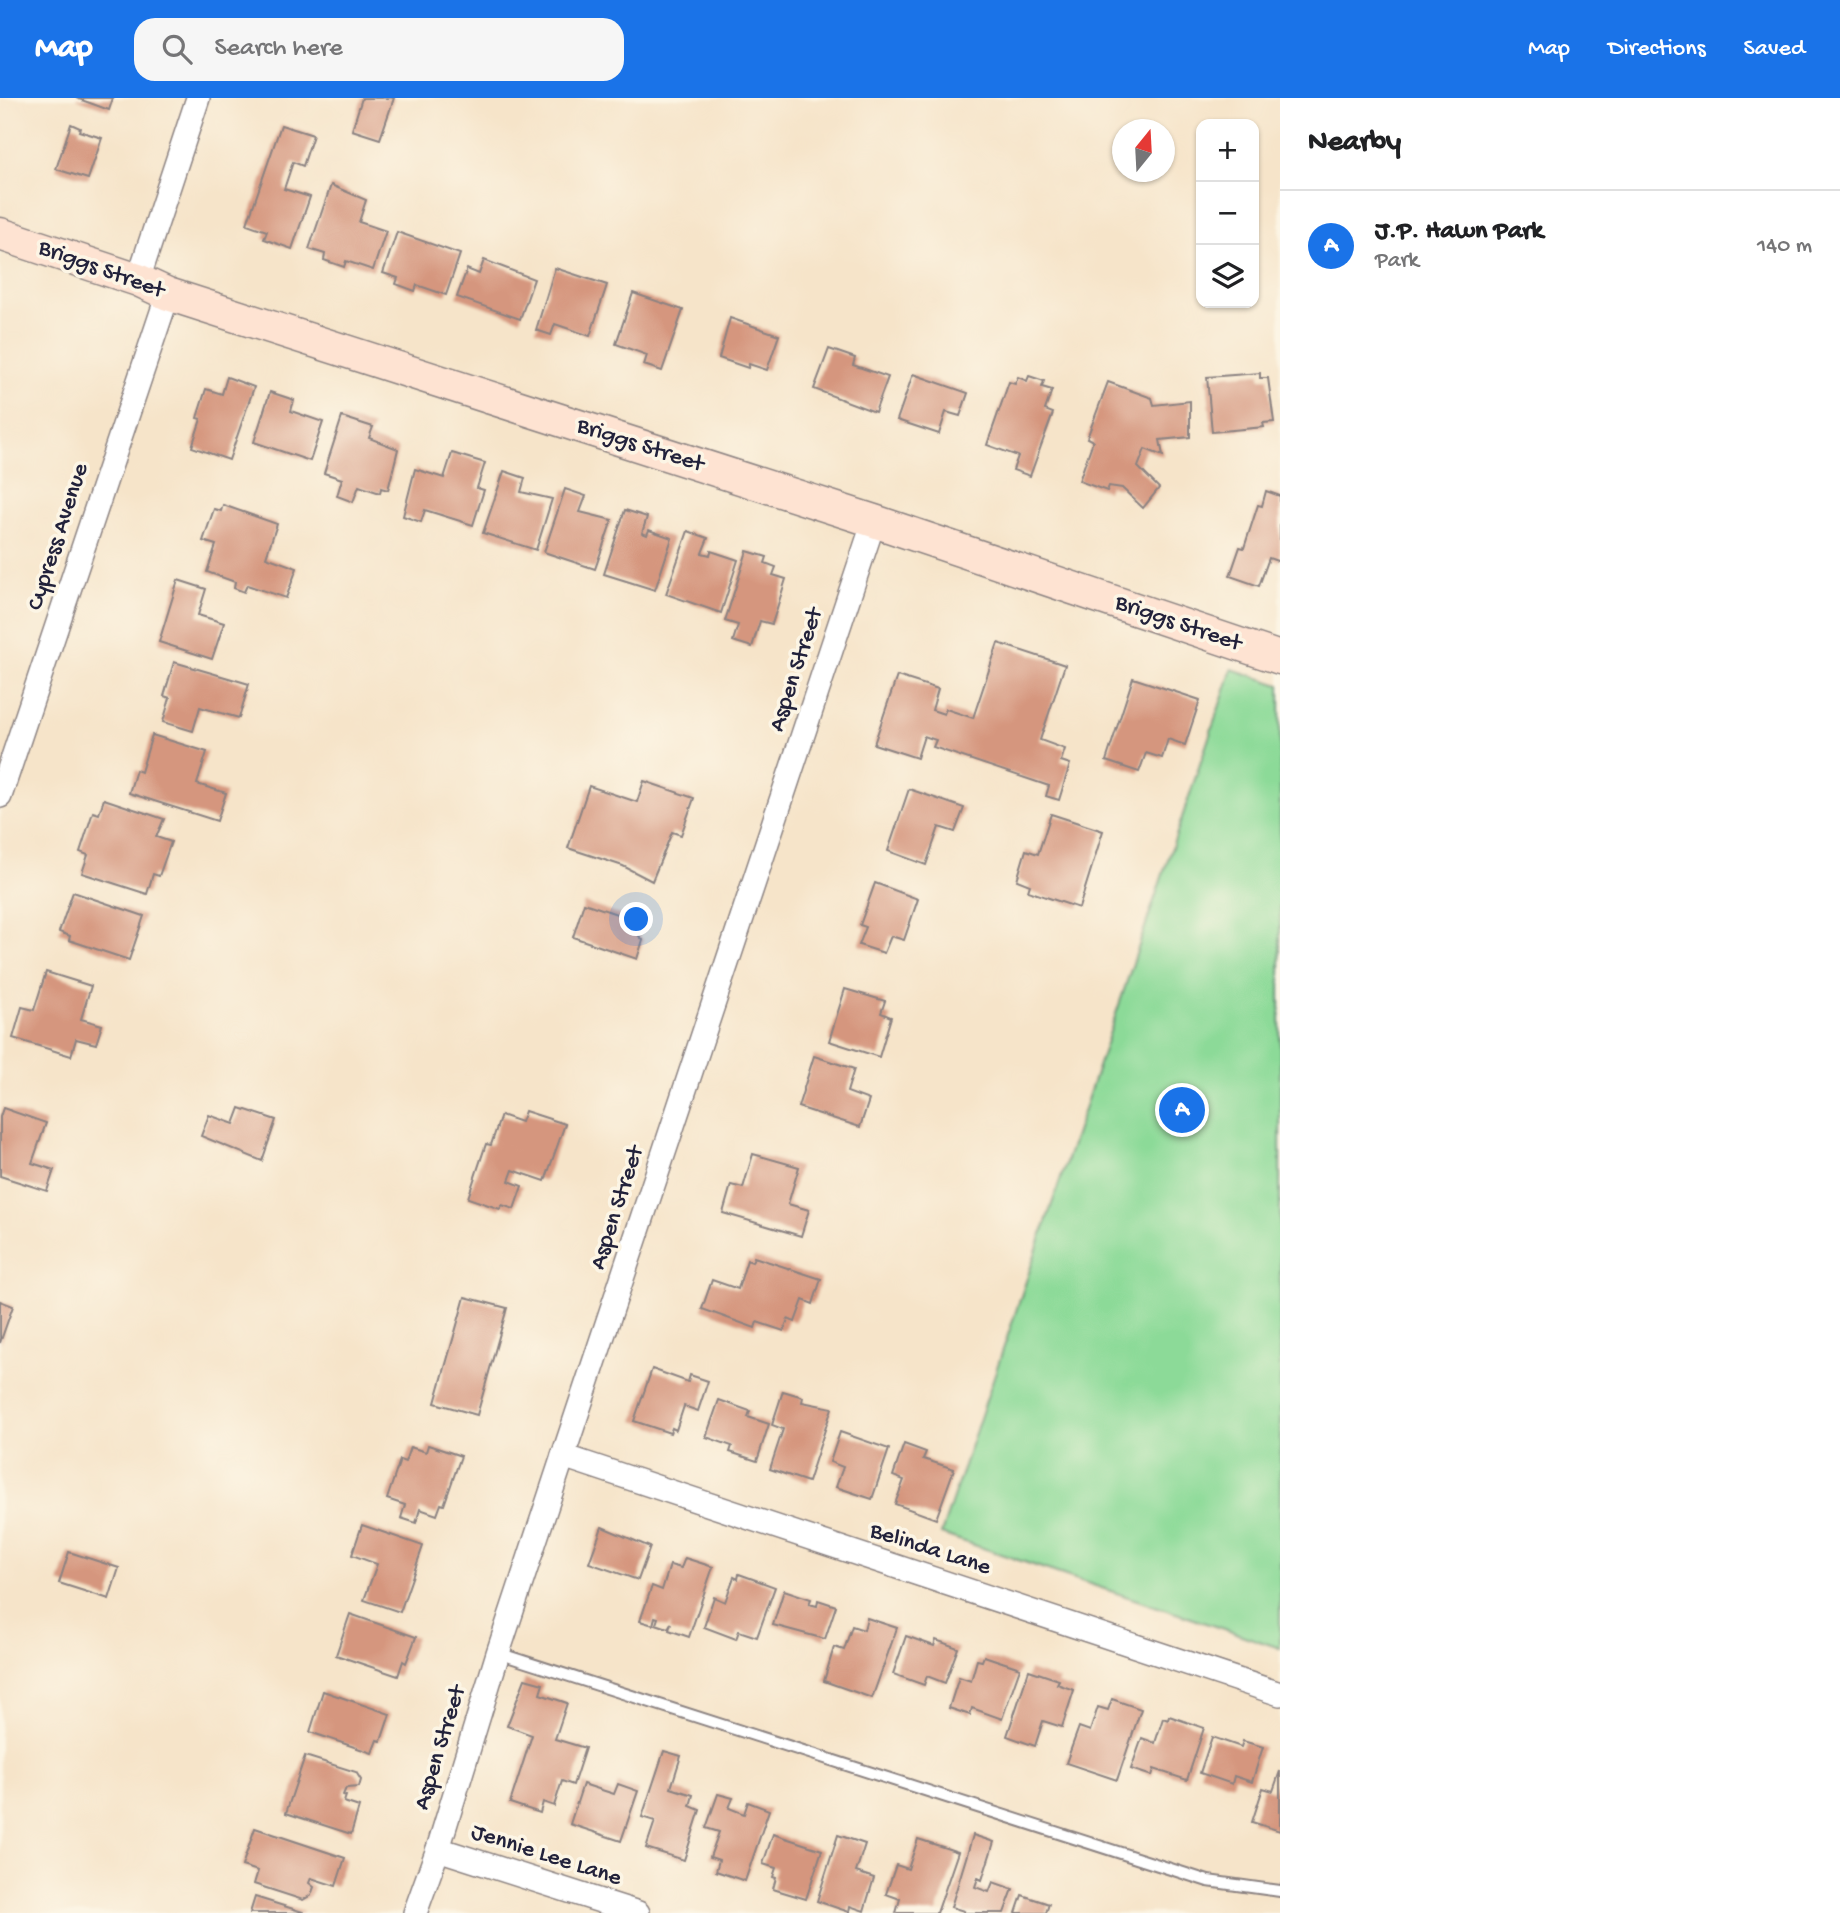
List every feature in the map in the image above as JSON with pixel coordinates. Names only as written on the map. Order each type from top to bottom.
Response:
[{"type":"street","points":[[138,280],[198,98]]},
{"type":"street","name":"Briggs Street","points":[[0,234],[138,280],[168,294],[874,521],[1280,658]]},
{"type":"street","name":"Cypress Avenue","points":[[0,796],[4,775],[168,294]]},
{"type":"street","name":"Aspen Street","points":[[415,1913],[438,1849],[498,1653],[874,521]]},
{"type":"street","name":"Belinda Lane","points":[[563,1456],[1280,1694]]},
{"type":"street","name":"Jennie Lee Lane","points":[[438,1849],[638,1913]]},
{"type":"lane","points":[[498,1653],[1208,1881],[1280,1891]]},
{"type":"green space","points":[[1232,669],[1280,685],[1280,1648],[941,1534]]},
{"type":"building","points":[[76,98],[113,98],[109,110]]},
{"type":"building","points":[[362,98],[394,98],[380,139],[352,130]]},
{"type":"building","points":[[71,124],[80,128],[79,131],[102,138],[88,179],[56,169]]},
{"type":"building","points":[[281,125],[313,135],[303,166],[293,162],[284,189],[310,197],[292,249],[264,239],[267,231],[247,224]]},
{"type":"building","points":[[331,185],[366,200],[359,222],[386,231],[373,270],[346,261],[344,267],[324,260],[325,254],[309,249]]},
{"type":"building","points":[[397,232],[460,254],[446,295],[417,285],[415,291],[396,284],[398,278],[383,273]]},
{"type":"building","points":[[484,260],[534,279],[520,319],[457,297],[467,269],[479,274]]},
{"type":"building","points":[[555,268],[607,285],[590,336],[555,324],[551,335],[536,330]]},
{"type":"building","points":[[633,293],[683,310],[662,371],[644,365],[647,355],[616,344]]},
{"type":"building","points":[[730,318],[779,335],[767,370],[749,364],[748,368],[719,358]]},
{"type":"building","points":[[829,349],[855,358],[853,365],[888,377],[875,412],[814,389]]},
{"type":"building","points":[[1260,373],[1260,378],[1268,378],[1274,422],[1263,423],[1264,427],[1212,432],[1207,377]]},
{"type":"building","points":[[913,374],[968,393],[960,416],[946,412],[939,434],[897,420]]},
{"type":"building","points":[[1029,376],[1044,381],[1042,387],[1052,390],[1045,410],[1053,413],[1030,476],[1013,470],[1018,456],[987,445],[1009,382],[1015,384],[1018,377],[1027,381]]},
{"type":"building","points":[[227,377],[254,387],[229,460],[192,447],[201,419],[197,418],[206,389],[222,394]]},
{"type":"building","points":[[1108,382],[1152,398],[1154,405],[1190,401],[1190,437],[1160,440],[1163,456],[1145,449],[1138,467],[1159,488],[1143,508],[1122,488],[1109,486],[1107,491],[1079,481],[1093,441],[1087,438]]},
{"type":"building","points":[[270,392],[294,400],[291,411],[323,422],[310,461],[254,442]]},
{"type":"building","points":[[342,417],[373,427],[369,438],[398,449],[388,490],[381,488],[380,493],[359,486],[353,502],[337,496],[342,479],[324,473]]},
{"type":"building","points":[[452,453],[485,463],[477,488],[484,490],[473,525],[425,510],[421,522],[403,516],[415,469],[444,478]]},
{"type":"building","points":[[504,471],[525,478],[521,492],[552,499],[536,550],[483,533]]},
{"type":"building","points":[[565,489],[586,496],[580,512],[612,520],[595,569],[544,552]]},
{"type":"building","points":[[1266,491],[1280,496],[1280,562],[1269,558],[1259,586],[1230,576],[1240,547],[1244,548],[1258,505],[1262,506]]},
{"type":"building","points":[[223,505],[277,524],[266,557],[297,568],[286,598],[247,585],[244,592],[234,588],[235,582],[207,572],[216,545],[203,541],[214,509],[221,511]]},
{"type":"building","points":[[625,510],[647,517],[642,533],[647,535],[649,530],[672,538],[655,590],[604,574]]},
{"type":"building","points":[[688,531],[708,538],[702,553],[710,555],[711,551],[738,560],[721,613],[666,594]]},
{"type":"building","points":[[747,551],[767,557],[765,563],[776,567],[773,575],[786,579],[772,624],[760,621],[752,647],[733,641],[738,625],[725,621]]},
{"type":"building","points":[[178,580],[206,589],[198,615],[224,623],[212,659],[159,642]]},
{"type":"building","points":[[998,643],[1065,665],[1040,740],[1065,749],[1061,761],[1070,764],[1059,800],[1046,796],[1049,786],[933,747],[936,740],[924,736],[917,758],[874,744],[897,676],[938,689],[932,710],[944,714],[946,709],[973,718]]},
{"type":"building","points":[[174,662],[249,684],[239,718],[200,707],[193,731],[163,722],[170,698],[164,696]]},
{"type":"building","points":[[1133,678],[1200,700],[1185,745],[1168,739],[1162,758],[1146,753],[1139,772],[1106,761]]},
{"type":"building","points":[[152,735],[207,752],[197,784],[226,793],[217,821],[129,793],[136,770],[141,772]]},
{"type":"building","points":[[644,781],[694,798],[681,835],[672,832],[652,881],[623,866],[568,848],[589,786],[637,802]]},
{"type":"building","points":[[909,789],[964,808],[955,832],[939,827],[926,865],[888,851]]},
{"type":"building","points":[[104,799],[164,819],[156,837],[171,842],[159,876],[153,874],[147,894],[82,873],[88,855],[80,852],[93,812],[99,814]]},
{"type":"building","points":[[1051,814],[1103,831],[1079,908],[1028,891],[1030,885],[1017,880],[1026,850],[1038,854]]},
{"type":"building","points":[[875,883],[918,899],[904,940],[891,936],[884,953],[859,945],[866,927],[860,925]]},
{"type":"building","points":[[73,892],[144,916],[129,960],[69,940],[70,936],[59,932]]},
{"type":"building","points":[[584,903],[644,923],[639,936],[643,940],[637,959],[573,937]]},
{"type":"building","points":[[46,972],[91,986],[81,1019],[102,1025],[96,1044],[76,1039],[71,1056],[13,1038],[22,1007],[34,1010]]},
{"type":"building","points":[[845,989],[885,1001],[881,1013],[891,1017],[879,1057],[829,1041]]},
{"type":"building","points":[[814,1056],[854,1069],[847,1092],[869,1100],[860,1127],[798,1107]]},
{"type":"building","points":[[3,1108],[46,1123],[32,1163],[54,1170],[47,1191],[0,1176],[0,1117]]},
{"type":"building","points":[[240,1108],[276,1120],[262,1161],[201,1136],[209,1115],[234,1124]]},
{"type":"building","points":[[525,1111],[565,1124],[545,1181],[513,1170],[509,1181],[522,1186],[514,1209],[502,1205],[500,1209],[468,1198],[486,1144],[491,1145],[501,1115],[521,1122]]},
{"type":"building","points":[[753,1154],[799,1167],[788,1204],[809,1210],[801,1236],[723,1213],[731,1185],[743,1188]]},
{"type":"building","points":[[754,1257],[821,1279],[813,1304],[803,1300],[795,1322],[788,1319],[784,1331],[757,1322],[755,1328],[702,1309],[712,1280],[738,1289],[747,1260],[752,1262]]},
{"type":"building","points":[[465,1297],[507,1308],[477,1415],[435,1403]]},
{"type":"building","points":[[0,1301],[13,1306],[0,1343]]},
{"type":"building","points":[[652,1369],[688,1382],[690,1375],[708,1381],[698,1411],[684,1406],[676,1430],[672,1428],[670,1433],[634,1421]]},
{"type":"building","points":[[783,1391],[803,1397],[802,1402],[832,1408],[808,1482],[770,1469],[783,1429],[772,1425]]},
{"type":"building","points":[[719,1400],[750,1411],[748,1417],[769,1424],[757,1461],[730,1452],[732,1446],[706,1437]]},
{"type":"building","points":[[840,1432],[889,1449],[872,1499],[836,1487],[843,1467],[830,1462]]},
{"type":"building","points":[[904,1444],[926,1452],[923,1459],[954,1469],[936,1519],[895,1504],[904,1480],[893,1476]]},
{"type":"building","points":[[428,1445],[461,1456],[444,1505],[441,1504],[437,1515],[420,1509],[416,1523],[401,1518],[405,1505],[387,1499],[400,1460],[405,1462],[410,1447],[426,1452]]},
{"type":"building","points":[[362,1525],[423,1546],[400,1612],[364,1600],[377,1564],[352,1555]]},
{"type":"building","points":[[602,1527],[650,1547],[638,1580],[589,1563]]},
{"type":"building","points":[[69,1552],[119,1568],[109,1599],[59,1583]]},
{"type":"building","points":[[685,1558],[713,1567],[689,1637],[669,1630],[671,1623],[668,1628],[656,1624],[658,1618],[655,1617],[653,1625],[640,1621],[652,1586],[662,1590],[670,1565],[681,1568]]},
{"type":"building","points":[[739,1574],[775,1587],[757,1637],[739,1631],[736,1639],[704,1627],[714,1597],[725,1602],[734,1577],[738,1579]]},
{"type":"building","points":[[784,1590],[811,1599],[809,1604],[817,1606],[818,1600],[836,1606],[825,1639],[773,1625]]},
{"type":"building","points":[[350,1614],[416,1637],[398,1676],[336,1655]]},
{"type":"building","points":[[867,1618],[897,1628],[872,1698],[824,1681],[834,1647],[844,1650],[852,1626],[864,1630]]},
{"type":"building","points":[[906,1636],[934,1646],[936,1640],[958,1648],[945,1683],[927,1676],[924,1685],[893,1674]]},
{"type":"building","points":[[984,1656],[1020,1668],[1002,1719],[972,1708],[970,1715],[949,1708],[959,1677],[971,1681],[977,1660],[982,1661]]},
{"type":"building","points":[[1029,1670],[1059,1680],[1057,1684],[1074,1690],[1062,1727],[1043,1721],[1035,1746],[1007,1736]]},
{"type":"building","points":[[525,1679],[543,1684],[540,1694],[567,1703],[555,1739],[585,1748],[573,1785],[562,1781],[554,1806],[543,1802],[540,1813],[510,1803],[532,1735],[507,1726]]},
{"type":"building","points":[[323,1691],[390,1714],[381,1741],[377,1740],[372,1753],[310,1732]]},
{"type":"building","points":[[1112,1699],[1141,1709],[1117,1780],[1066,1763],[1079,1727],[1090,1731],[1098,1707],[1108,1710]]},
{"type":"building","points":[[1169,1716],[1204,1728],[1187,1780],[1154,1769],[1152,1776],[1131,1769],[1142,1738],[1155,1743],[1163,1718],[1168,1720]]},
{"type":"building","points":[[1212,1737],[1241,1747],[1243,1741],[1263,1747],[1252,1782],[1234,1776],[1232,1784],[1200,1773]]},
{"type":"building","points":[[664,1751],[681,1756],[671,1788],[693,1795],[690,1806],[700,1810],[684,1860],[646,1848],[655,1821],[642,1817]]},
{"type":"building","points":[[305,1756],[356,1772],[361,1780],[359,1787],[346,1788],[343,1795],[346,1796],[344,1802],[359,1807],[351,1834],[286,1813]]},
{"type":"building","points":[[1280,1771],[1280,1831],[1252,1822],[1263,1788],[1273,1791]]},
{"type":"building","points":[[583,1784],[614,1794],[618,1784],[638,1791],[621,1841],[570,1824]]},
{"type":"building","points":[[718,1794],[733,1798],[729,1808],[744,1814],[748,1802],[769,1810],[745,1881],[716,1871],[719,1860],[710,1857],[719,1832],[706,1828]]},
{"type":"building","points":[[255,1828],[345,1858],[336,1886],[311,1878],[309,1883],[314,1887],[311,1895],[303,1900],[254,1884],[258,1871],[242,1866]]},
{"type":"building","points":[[773,1834],[822,1850],[806,1899],[773,1889],[776,1868],[763,1864]]},
{"type":"building","points":[[838,1835],[865,1844],[856,1872],[874,1878],[864,1911],[850,1906],[849,1912],[817,1901]]},
{"type":"building","points":[[973,1835],[994,1842],[982,1880],[978,1878],[975,1887],[989,1892],[993,1882],[1013,1889],[1004,1913],[963,1913],[964,1911],[951,1907]]},
{"type":"building","points":[[918,1839],[958,1852],[937,1913],[896,1913],[900,1899],[886,1894],[896,1865],[908,1869]]},
{"type":"building","points":[[1022,1895],[1049,1904],[1046,1913],[1016,1913]]},
{"type":"building","points":[[255,1897],[303,1912],[303,1913],[250,1913]]},
{"type":"place","name":"J.P. Hawn Park","points":[[1182,1110]]}]
